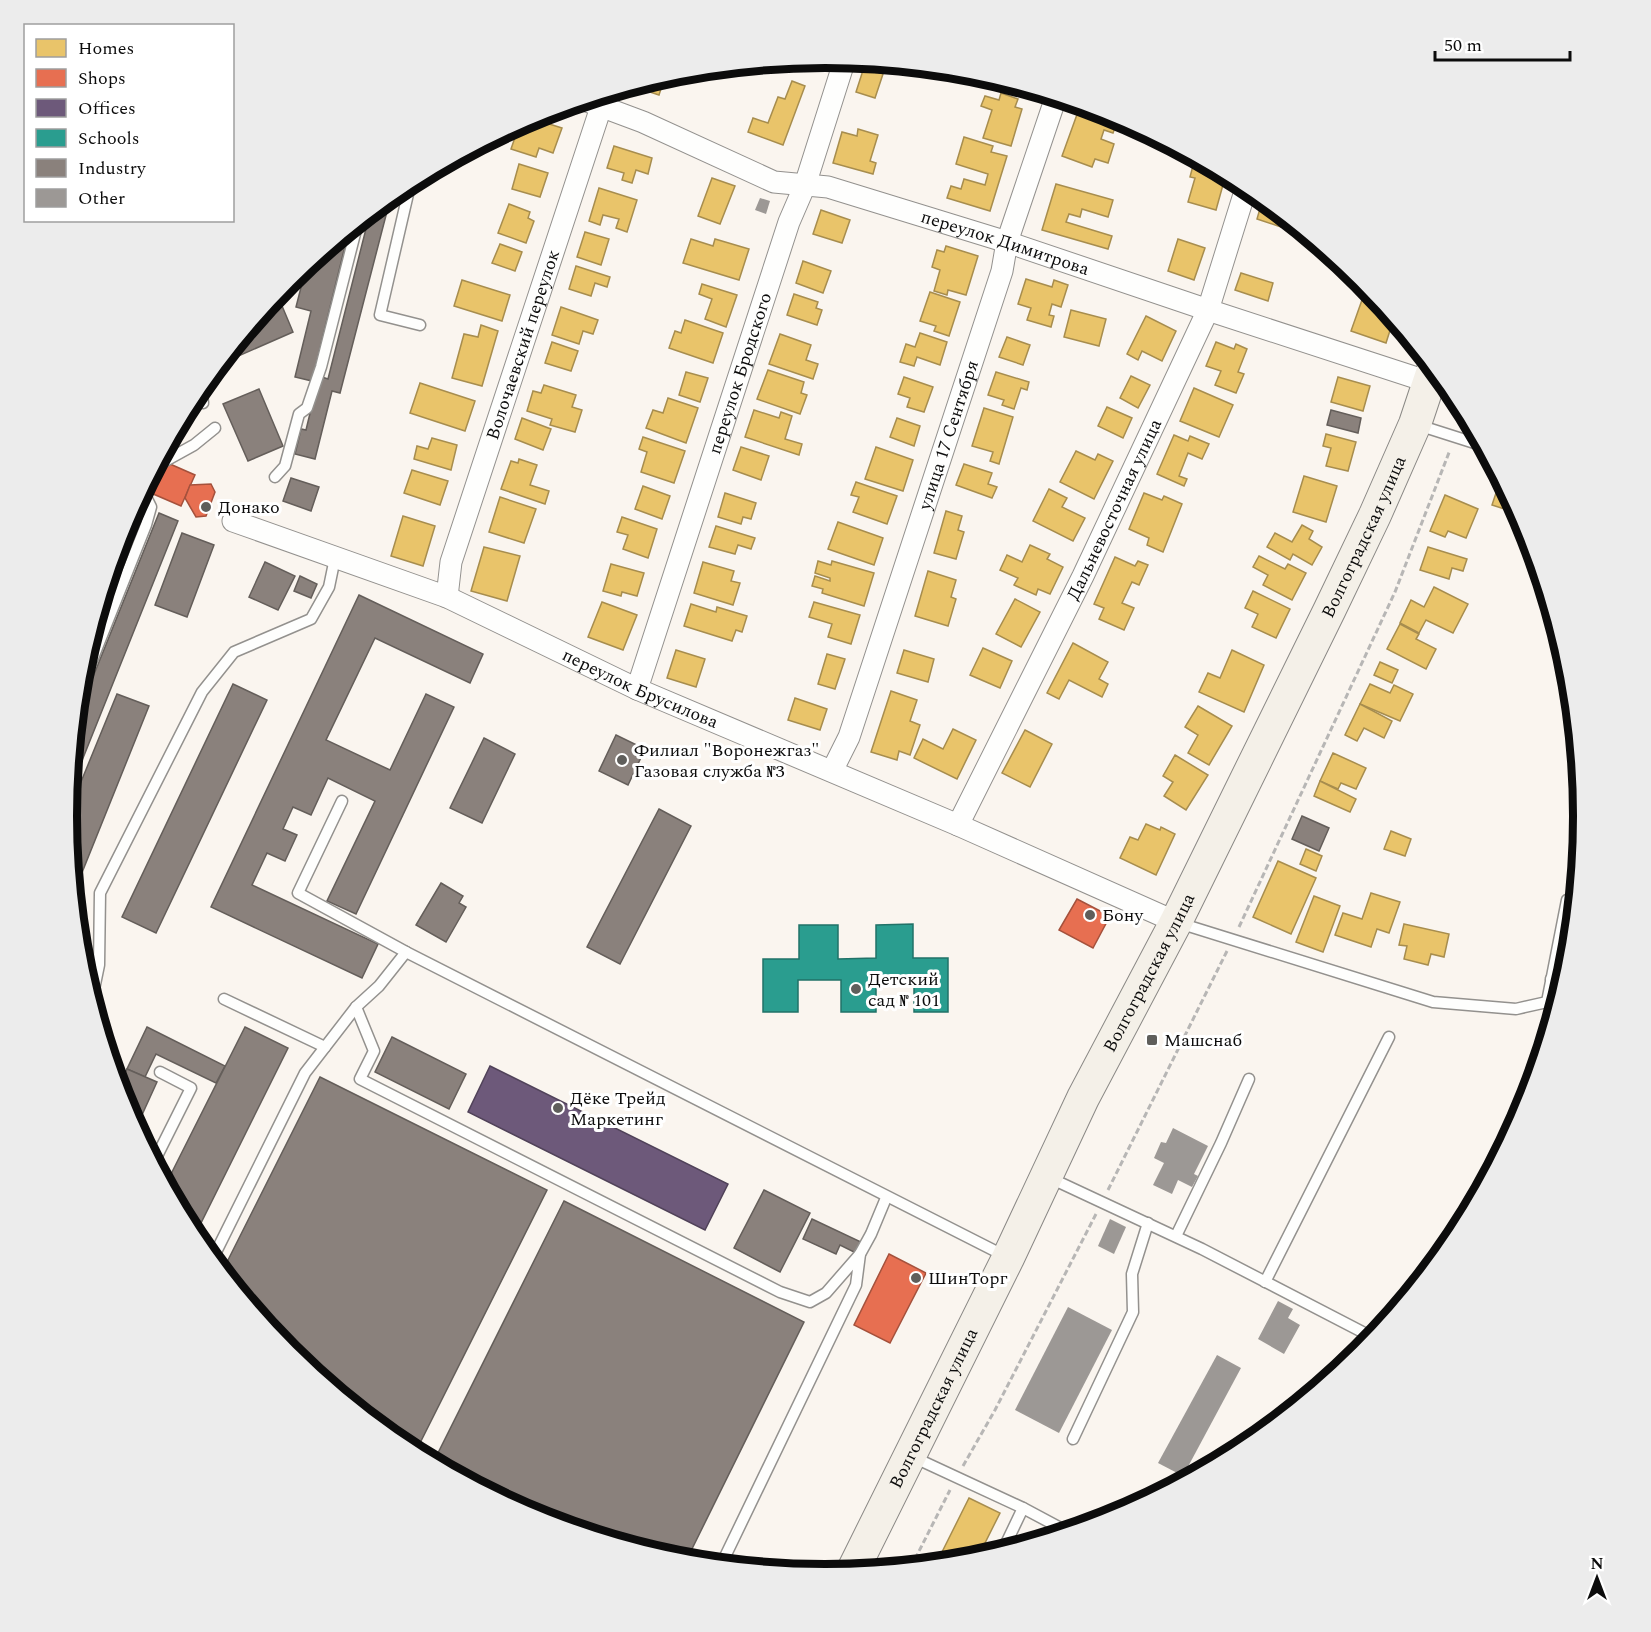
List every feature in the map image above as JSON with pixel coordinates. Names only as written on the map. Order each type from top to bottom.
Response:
[{"type":"main road","name":"Волгоградская улица","points":[[856,1563],[1008,1258],[1083,1098],[1176,922],[1330,609],[1415,424],[1431,377]]},
{"type":"street","name":"переулок Бродского","points":[[637,688],[789,222],[805,185],[842,68]]},
{"type":"street","name":"переулок Димитрова","points":[[601,102],[774,182],[828,187],[1006,242],[1208,310],[1428,373]]},
{"type":"street","name":"улица 17 Сентября","points":[[832,771],[849,737],[1002,271],[1006,242],[1054,103]]},
{"type":"street","name":"Волочаевский переулок","points":[[447,597],[452,562],[596,104]]},
{"type":"street","name":"Дальневосточная улица","points":[[958,825],[1083,576],[1208,310],[1244,196]]},
{"type":"street","name":"переулок Брусилова","points":[[233,521],[447,597],[637,688],[958,825],[1176,922]]},
{"type":"lane","points":[[408,196],[380,315],[420,325]]},
{"type":"lane","points":[[275,477],[285,466],[298,414],[308,408],[355,234]]},
{"type":"lane","points":[[1415,424],[1474,443]]},
{"type":"lane","points":[[168,460],[194,445],[215,428]]},
{"type":"lane","points":[[96,651],[146,525],[151,507],[147,500]]},
{"type":"lane","points":[[96,981],[99,965],[100,893],[202,692],[234,652],[311,619],[329,587],[335,558]]},
{"type":"lane","points":[[342,801],[298,893],[406,952],[1008,1258]]},
{"type":"lane","points":[[1176,922],[1433,1002],[1516,1009],[1547,1002],[1567,900]]},
{"type":"lane","points":[[217,1251],[305,1073],[356,1007],[379,986],[406,952]]},
{"type":"lane","points":[[1551,979],[1555,980]]},
{"type":"lane","points":[[224,999],[325,1047]]},
{"type":"lane","points":[[356,1007],[374,1051],[360,1079],[780,1292],[810,1302],[826,1293],[839,1275],[860,1254],[886,1197]]},
{"type":"lane","points":[[1265,1282],[1389,1037]]},
{"type":"lane","points":[[158,1154],[191,1088],[160,1072]]},
{"type":"lane","points":[[1176,1236],[1249,1079]]},
{"type":"lane","points":[[1047,1177],[1176,1236],[1366,1334]]},
{"type":"lane","points":[[1073,1439],[1133,1312],[1132,1274],[1148,1223]]},
{"type":"lane","points":[[726,1558],[856,1285],[860,1254]]},
{"type":"lane","points":[[910,1456],[1059,1527]]},
{"type":"lane","points":[[1007,1542],[1023,1508]]},
{"type":"path","points":[[914,1559],[956,1477],[995,1410],[1233,940],[1395,592],[1460,420]]},
{"type":"building: Homes","points":[[863,69],[884,70],[875,98],[856,92]]},
{"type":"building: Homes","points":[[792,81],[805,86],[783,145],[748,132],[753,118],[768,123],[778,97],[785,99]]},
{"type":"building: Homes","points":[[662,86],[659,95],[644,90]]},
{"type":"building: Homes","points":[[1001,93],[1018,99],[1015,107],[1022,109],[1011,146],[983,138],[992,110],[981,106],[985,96],[999,100]]},
{"type":"building: Homes","points":[[1078,111],[1116,126],[1113,133],[1104,130],[1101,139],[1114,144],[1108,163],[1095,159],[1092,167],[1062,156]]},
{"type":"building: Homes","points":[[544,122],[562,128],[553,153],[539,148],[536,157],[511,149],[516,135],[539,124]]},
{"type":"building: Homes","points":[[858,129],[878,135],[870,161],[876,163],[873,174],[833,163],[842,132],[857,136]]},
{"type":"building: Homes","points":[[964,137],[993,146],[991,152],[1007,156],[990,211],[947,198],[951,186],[961,189],[964,179],[985,185],[988,174],[956,164]]},
{"type":"building: Homes","points":[[614,146],[652,158],[648,174],[636,170],[632,183],[622,180],[624,173],[607,168]]},
{"type":"building: Homes","points":[[519,164],[548,173],[540,197],[512,189]]},
{"type":"building: Homes","points":[[1193,164],[1224,183],[1216,210],[1188,202],[1195,178],[1190,177]]},
{"type":"building: Homes","points":[[712,178],[735,186],[720,224],[698,216]]},
{"type":"building: Homes","points":[[1056,184],[1113,200],[1108,217],[1082,209],[1080,217],[1069,214],[1066,222],[1112,236],[1108,249],[1042,230]]},
{"type":"building: Homes","points":[[599,188],[637,200],[627,232],[616,228],[619,219],[603,215],[600,225],[589,221]]},
{"type":"building: Homes","points":[[509,204],[530,212],[528,218],[534,221],[526,243],[498,233]]},
{"type":"building: Homes","points":[[1260,208],[1282,223],[1281,227],[1257,219]]},
{"type":"building: Homes","points":[[821,210],[850,220],[842,243],[813,234]]},
{"type":"building: Homes","points":[[585,232],[609,239],[601,265],[577,257]]},
{"type":"building: Homes","points":[[691,239],[713,246],[715,239],[749,249],[739,280],[683,263]]},
{"type":"building: Homes","points":[[1178,239],[1205,248],[1194,280],[1168,271]]},
{"type":"building: Homes","points":[[500,244],[522,252],[515,271],[492,263]]},
{"type":"building: Homes","points":[[946,246],[978,256],[966,295],[948,290],[947,295],[934,291],[940,270],[932,267],[937,250],[944,252]]},
{"type":"building: Homes","points":[[803,261],[831,271],[823,293],[796,283]]},
{"type":"building: Homes","points":[[576,266],[610,277],[607,287],[595,283],[591,296],[569,289]]},
{"type":"building: Homes","points":[[1241,273],[1273,283],[1268,301],[1235,290]]},
{"type":"building: Homes","points":[[1026,279],[1052,287],[1054,280],[1068,285],[1061,307],[1052,304],[1049,315],[1054,316],[1051,327],[1027,320],[1031,308],[1018,304]]},
{"type":"building: Homes","points":[[462,280],[510,295],[502,321],[454,306]]},
{"type":"building: Homes","points":[[702,284],[737,295],[726,327],[705,319],[712,299],[699,294]]},
{"type":"building: Homes","points":[[930,292],[960,302],[949,336],[934,331],[936,326],[920,321]]},
{"type":"building: Homes","points":[[794,294],[818,302],[816,308],[822,310],[817,325],[787,315]]},
{"type":"building: Homes","points":[[1362,300],[1370,303],[1391,326],[1386,343],[1351,331]]},
{"type":"building: Homes","points":[[561,307],[598,320],[593,334],[583,331],[579,344],[552,335]]},
{"type":"building: Homes","points":[[1071,310],[1106,319],[1099,346],[1064,337]]},
{"type":"building: Homes","points":[[1146,316],[1176,331],[1162,361],[1142,351],[1138,360],[1127,354]]},
{"type":"building: Homes","points":[[685,320],[723,333],[713,363],[669,348],[675,331],[681,333]]},
{"type":"building: Homes","points":[[481,325],[498,331],[482,386],[452,378],[464,334],[478,337]]},
{"type":"building: Homes","points":[[920,333],[947,342],[940,365],[917,357],[914,366],[900,362],[906,344],[915,347]]},
{"type":"building: Homes","points":[[780,334],[811,345],[806,360],[818,364],[813,379],[769,364]]},
{"type":"building: Homes","points":[[1007,337],[1030,345],[1023,365],[999,357]]},
{"type":"building: Homes","points":[[552,342],[578,351],[571,371],[545,363]]},
{"type":"building: Homes","points":[[1216,342],[1234,349],[1236,344],[1247,349],[1238,372],[1244,374],[1236,393],[1215,385],[1221,371],[1206,366]]},
{"type":"building: Homes","points":[[768,370],[804,382],[801,393],[807,395],[800,414],[757,399]]},
{"type":"building: Homes","points":[[686,372],[708,378],[700,402],[679,395]]},
{"type":"building: Homes","points":[[996,372],[1029,382],[1027,390],[1021,388],[1014,409],[1002,405],[1004,400],[988,395]]},
{"type":"building: Homes","points":[[1131,376],[1150,385],[1138,408],[1120,398]]},
{"type":"building: Homes","points":[[904,377],[933,387],[924,412],[907,407],[910,398],[898,394]]},
{"type":"building: Homes","points":[[1338,377],[1370,386],[1363,411],[1331,402]]},
{"type":"building: Homes","points":[[420,383],[475,401],[465,431],[410,413]]},
{"type":"building: Homes","points":[[544,385],[576,395],[572,407],[582,410],[575,432],[550,425],[552,419],[527,411],[533,391],[541,393]]},
{"type":"building: Homes","points":[[1194,388],[1233,405],[1219,437],[1180,421]]},
{"type":"building: Homes","points":[[668,398],[698,408],[686,443],[646,428],[653,410],[663,413]]},
{"type":"building: Homes","points":[[1107,407],[1132,418],[1123,438],[1098,426]]},
{"type":"building: Homes","points":[[984,408],[1013,417],[999,464],[990,461],[993,452],[972,446]]},
{"type":"building: Homes","points":[[754,410],[779,418],[781,412],[792,416],[785,439],[802,444],[799,455],[745,437]]},
{"type":"building: Homes","points":[[522,418],[551,429],[543,450],[515,439]]},
{"type":"building: Homes","points":[[897,418],[920,426],[914,446],[890,437]]},
{"type":"building: Homes","points":[[1326,434],[1356,442],[1348,471],[1326,466],[1331,448],[1323,446]]},
{"type":"building: Homes","points":[[1174,435],[1188,441],[1190,436],[1209,444],[1202,459],[1188,453],[1179,476],[1187,479],[1184,486],[1157,474]]},
{"type":"building: Homes","points":[[643,437],[685,451],[674,483],[641,472],[647,452],[639,449]]},
{"type":"building: Homes","points":[[432,438],[457,445],[451,470],[414,459],[417,446],[428,449]]},
{"type":"building: Homes","points":[[741,447],[769,456],[761,480],[733,470]]},
{"type":"building: Homes","points":[[876,447],[913,460],[903,491],[865,479]]},
{"type":"building: Homes","points":[[1076,451],[1095,460],[1098,454],[1113,461],[1094,499],[1060,482]]},
{"type":"building: Homes","points":[[519,459],[537,465],[530,485],[549,491],[545,504],[501,489],[511,461],[518,463]]},
{"type":"building: Homes","points":[[964,464],[992,473],[988,484],[997,487],[992,498],[956,485]]},
{"type":"building: Homes","points":[[412,470],[448,481],[440,505],[404,493]]},
{"type":"building: Homes","points":[[1304,476],[1337,486],[1326,522],[1293,512]]},
{"type":"building: Homes","points":[[856,482],[897,496],[887,524],[853,512],[859,497],[851,495]]},
{"type":"building: Homes","points":[[643,486],[670,496],[662,519],[635,509]]},
{"type":"building: Homes","points":[[1498,487],[1508,510],[1492,505]]},
{"type":"building: Homes","points":[[1049,489],[1067,498],[1062,507],[1085,518],[1073,541],[1033,521]]},
{"type":"building: Homes","points":[[725,493],[756,503],[751,519],[743,517],[741,524],[718,517]]},
{"type":"building: Homes","points":[[1144,493],[1162,500],[1164,496],[1182,504],[1163,552],[1147,545],[1149,538],[1129,529]]},
{"type":"building: Homes","points":[[1445,495],[1478,509],[1466,538],[1448,531],[1445,537],[1430,531]]},
{"type":"building: Homes","points":[[500,497],[536,509],[524,543],[489,532]]},
{"type":"building: Homes","points":[[946,511],[962,516],[958,530],[964,532],[956,559],[934,553]]},
{"type":"building: Homes","points":[[403,516],[435,526],[423,566],[391,556]]},
{"type":"building: Homes","points":[[622,517],[657,529],[648,558],[623,549],[628,535],[617,532]]},
{"type":"building: Homes","points":[[838,522],[883,538],[874,565],[828,549]]},
{"type":"building: Homes","points":[[1302,525],[1313,531],[1309,539],[1322,547],[1312,565],[1293,554],[1290,560],[1267,547],[1275,533],[1292,542]]},
{"type":"building: Homes","points":[[716,526],[755,538],[751,549],[738,545],[735,554],[709,547]]},
{"type":"building: Homes","points":[[1030,545],[1050,554],[1047,559],[1063,567],[1050,594],[1038,589],[1036,595],[1014,585],[1018,578],[1000,570],[1007,555],[1022,562]]},
{"type":"building: Homes","points":[[484,547],[520,556],[507,601],[471,591]]},
{"type":"building: Homes","points":[[1428,547],[1467,559],[1463,571],[1452,568],[1449,579],[1420,570]]},
{"type":"building: Homes","points":[[1259,556],[1285,569],[1288,564],[1306,573],[1292,600],[1263,585],[1268,575],[1253,567]]},
{"type":"building: Homes","points":[[1115,557],[1135,566],[1138,561],[1148,565],[1139,585],[1132,582],[1122,603],[1134,608],[1124,630],[1099,619],[1104,608],[1094,604]]},
{"type":"building: Homes","points":[[818,561],[831,565],[832,561],[874,573],[864,606],[822,593],[823,589],[812,586],[815,576],[830,581],[830,578],[815,573]]},
{"type":"building: Homes","points":[[703,562],[734,571],[731,581],[740,583],[733,605],[694,593]]},
{"type":"building: Homes","points":[[611,564],[644,573],[637,596],[622,592],[621,596],[603,591]]},
{"type":"building: Homes","points":[[928,571],[956,580],[951,597],[956,599],[948,626],[915,616]]},
{"type":"building: Homes","points":[[1434,587],[1468,604],[1453,633],[1426,620],[1419,633],[1400,623],[1411,600],[1424,607]]},
{"type":"building: Homes","points":[[1253,591],[1290,609],[1276,638],[1252,627],[1258,614],[1245,608]]},
{"type":"building: Homes","points":[[1015,599],[1040,612],[1021,647],[996,634]]},
{"type":"building: Homes","points":[[602,602],[637,615],[623,650],[588,637]]},
{"type":"building: Homes","points":[[814,602],[860,615],[851,644],[828,637],[832,624],[809,617]]},
{"type":"building: Homes","points":[[691,604],[716,612],[717,607],[747,616],[742,632],[736,630],[732,641],[684,626]]},
{"type":"building: Homes","points":[[1400,624],[1419,634],[1416,639],[1436,649],[1426,669],[1387,649]]},
{"type":"building: Homes","points":[[1073,643],[1108,662],[1099,679],[1108,684],[1102,697],[1069,680],[1059,699],[1047,693]]},
{"type":"building: Homes","points":[[983,648],[1012,661],[1000,688],[970,675]]},
{"type":"building: Homes","points":[[676,650],[705,659],[696,687],[667,678]]},
{"type":"building: Homes","points":[[904,650],[934,659],[928,682],[897,673]]},
{"type":"building: Homes","points":[[1232,650],[1264,665],[1244,712],[1199,692],[1208,673],[1220,678]]},
{"type":"building: Homes","points":[[827,654],[845,659],[835,689],[818,684]]},
{"type":"building: Homes","points":[[1380,662],[1398,670],[1392,683],[1374,675]]},
{"type":"building: Homes","points":[[1370,684],[1390,693],[1394,685],[1413,694],[1400,721],[1360,704]]},
{"type":"building: Homes","points":[[891,691],[917,700],[910,721],[920,725],[910,755],[899,751],[897,760],[871,752]]},
{"type":"building: Homes","points":[[795,698],[827,709],[820,730],[788,720]]},
{"type":"building: Homes","points":[[1360,704],[1392,721],[1384,738],[1364,728],[1357,741],[1345,735]]},
{"type":"building: Homes","points":[[1198,706],[1232,726],[1209,765],[1188,753],[1198,735],[1185,727]]},
{"type":"building: Homes","points":[[953,729],[976,740],[957,779],[914,758],[923,739],[943,749]]},
{"type":"building: Homes","points":[[1025,730],[1052,744],[1030,787],[1002,773]]},
{"type":"building: Homes","points":[[1333,753],[1366,768],[1356,789],[1341,783],[1338,789],[1320,781]]},
{"type":"building: Homes","points":[[1175,755],[1208,775],[1186,810],[1164,796],[1173,782],[1163,776]]},
{"type":"building: Homes","points":[[1320,781],[1356,799],[1350,812],[1314,796]]},
{"type":"building: Homes","points":[[1146,824],[1160,830],[1161,827],[1175,834],[1156,875],[1120,858],[1130,837],[1138,840]]},
{"type":"building: Homes","points":[[1391,831],[1411,839],[1405,856],[1384,849]]},
{"type":"building: Homes","points":[[1306,849],[1322,856],[1316,871],[1300,864]]},
{"type":"building: Homes","points":[[1278,861],[1316,878],[1291,934],[1253,917]]},
{"type":"building: Homes","points":[[1371,893],[1400,902],[1389,933],[1377,929],[1371,947],[1335,935],[1343,913],[1362,919]]},
{"type":"building: Homes","points":[[1314,896],[1340,906],[1323,952],[1296,942]]},
{"type":"building: Homes","points":[[1404,924],[1449,934],[1444,957],[1431,954],[1428,965],[1404,959],[1407,946],[1399,945]]},
{"type":"building: Homes","points":[[969,1498],[1000,1513],[983,1547],[940,1555]]},
{"type":"building: Shops","points":[[170,464],[195,475],[181,506],[151,493],[164,467]]},
{"type":"building: Shops","points":[[211,484],[215,492],[206,516],[196,517],[185,498],[190,485]]},
{"type":"building: Shops","points":[[1077,899],[1110,916],[1093,948],[1059,930]]},
{"type":"building: Shops","points":[[889,1254],[926,1273],[890,1343],[854,1325]]},
{"type":"building: Offices","points":[[490,1066],[728,1184],[705,1230],[468,1112]]},
{"type":"building: Schools","points":[[913,924],[913,958],[948,958],[948,1012],[914,1012],[914,979],[876,980],[876,1012],[841,1012],[841,980],[798,980],[798,1012],[763,1012],[763,959],[799,959],[799,925],[838,925],[838,959],[876,958],[876,925]]},
{"type":"building: Industry","points":[[387,210],[340,393],[332,391],[315,459],[295,454],[301,429],[306,430],[319,376],[328,379],[367,224]]},
{"type":"building: Industry","points":[[346,241],[312,381],[295,377],[311,311],[296,307],[303,281]]},
{"type":"building: Industry","points":[[281,303],[293,332],[234,358]]},
{"type":"building: Industry","points":[[259,389],[283,446],[248,461],[223,404]]},
{"type":"building: Industry","points":[[1331,410],[1361,418],[1358,433],[1327,425]]},
{"type":"building: Industry","points":[[291,478],[319,487],[311,511],[283,501]]},
{"type":"building: Industry","points":[[159,513],[178,521],[79,768],[88,690]]},
{"type":"building: Industry","points":[[182,533],[214,545],[187,617],[155,605]]},
{"type":"building: Industry","points":[[265,562],[295,576],[278,610],[249,597]]},
{"type":"building: Industry","points":[[300,576],[317,584],[311,598],[294,591]]},
{"type":"building: Industry","points":[[359,595],[483,654],[470,683],[375,638],[326,740],[390,770],[426,694],[454,707],[356,914],[327,901],[375,801],[328,778],[311,815],[293,807],[283,829],[297,835],[285,861],[267,853],[252,885],[378,944],[362,978],[211,907]]},
{"type":"building: Industry","points":[[233,684],[267,700],[156,933],[122,917]]},
{"type":"building: Industry","points":[[117,694],[149,706],[80,878],[78,789]]},
{"type":"building: Industry","name":"Филиал \"Воронежгаз\" Газовая служба №3","points":[[616,735],[645,749],[628,785],[599,771]]},
{"type":"building: Industry","points":[[484,738],[515,754],[482,823],[450,808]]},
{"type":"building: Industry","points":[[659,809],[691,826],[620,964],[587,947]]},
{"type":"building: Industry","points":[[1302,816],[1329,828],[1319,851],[1292,839]]},
{"type":"building: Industry","points":[[441,883],[463,896],[459,903],[466,907],[446,942],[416,925]]},
{"type":"building: Industry","points":[[147,1027],[225,1066],[216,1083],[156,1054],[145,1077],[127,1069]]},
{"type":"building: Industry","points":[[245,1027],[288,1048],[199,1226],[170,1176]]},
{"type":"building: Industry","points":[[392,1037],[466,1074],[449,1109],[375,1072]]},
{"type":"building: Industry","points":[[127,1069],[157,1082],[141,1117],[134,1102],[124,1075]]},
{"type":"building: Industry","points":[[320,1077],[547,1190],[420,1444],[370,1410],[332,1379],[263,1310],[226,1264]]},
{"type":"building: Industry","points":[[764,1190],[810,1213],[780,1272],[734,1248]]},
{"type":"building: Industry","points":[[564,1201],[804,1322],[691,1552],[632,1539],[539,1508],[494,1487],[437,1455]]},
{"type":"building: Industry","points":[[812,1219],[861,1242],[856,1253],[840,1245],[836,1254],[803,1239]]},
{"type":"building: Other","points":[[760,198],[770,201],[766,214],[755,210]]},
{"type":"building: Other","points":[[1173,1128],[1208,1146],[1194,1174],[1198,1176],[1192,1187],[1178,1180],[1172,1194],[1153,1185],[1164,1163],[1154,1158],[1161,1142],[1166,1143]]},
{"type":"building: Other","points":[[1110,1219],[1126,1227],[1114,1254],[1098,1246]]},
{"type":"building: Other","points":[[1278,1301],[1293,1309],[1288,1318],[1300,1325],[1284,1354],[1258,1339]]},
{"type":"building: Other","points":[[1068,1307],[1112,1330],[1059,1433],[1015,1410]]},
{"type":"building: Other","points":[[1217,1355],[1241,1368],[1185,1472],[1180,1475],[1158,1463]]},
{"type":"place","name":"Донако","points":[[206,507]]},
{"type":"place","name":"Филиал \"Воронежгаз\" Газовая служба №3","points":[[622,760]]},
{"type":"place","name":"Бону","points":[[1090,915]]},
{"type":"place","name":"Детский сад № 101","points":[[856,989]]},
{"type":"place","name":"Машснаб","points":[[1152,1040]]},
{"type":"place","name":"Дёке Трейд Маркетинг","points":[[558,1108]]},
{"type":"place","name":"ШинТорг","points":[[916,1278]]}]
